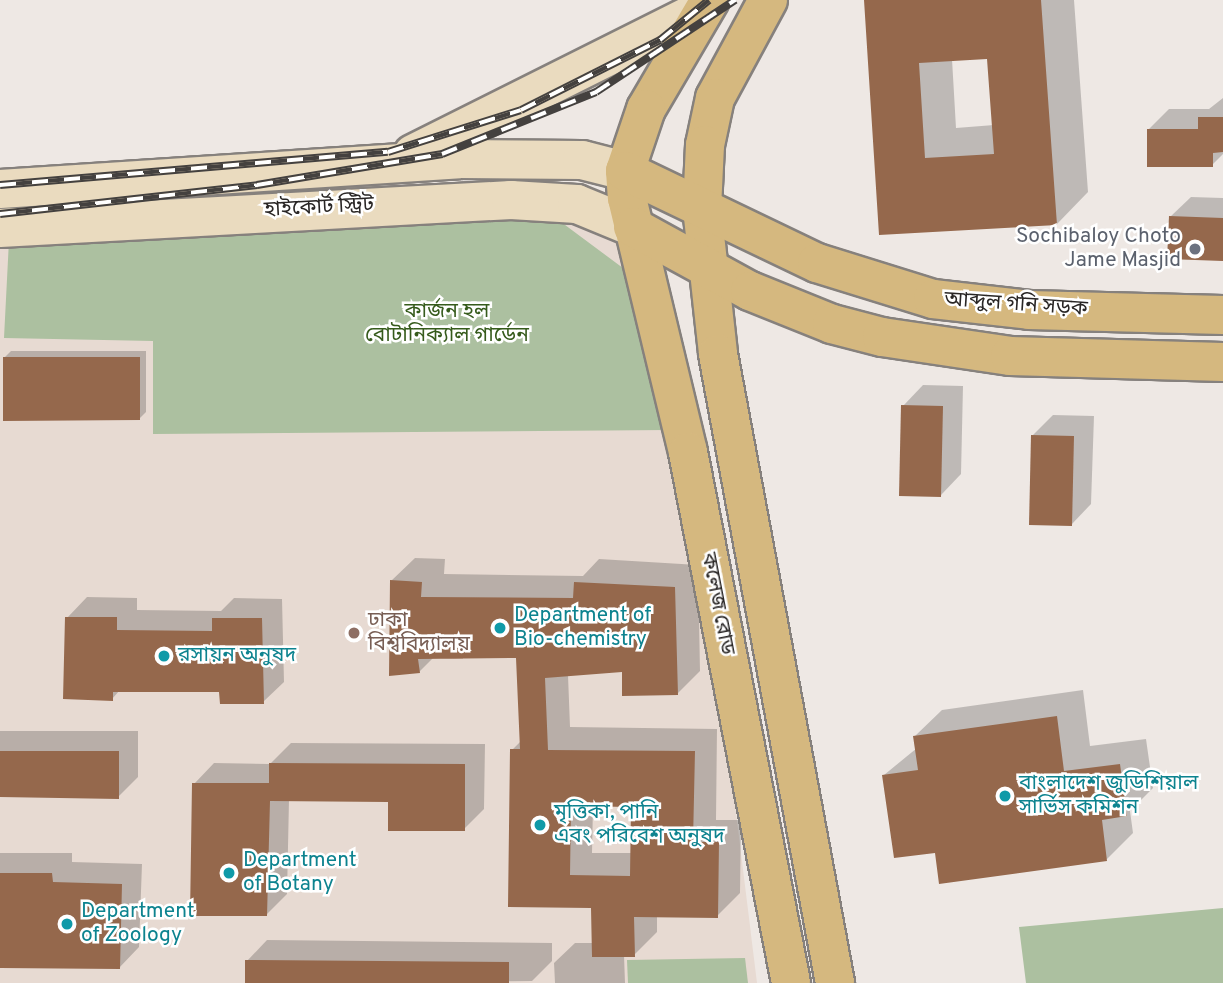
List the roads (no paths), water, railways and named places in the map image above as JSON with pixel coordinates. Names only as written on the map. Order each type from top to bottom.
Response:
[{"type":"main road","points":[[768,0],[716,98],[705,145],[702,208],[708,270],[748,530],[835,983]]},
{"type":"main road","points":[[392,164],[706,4]]},
{"type":"main road","points":[[625,170],[646,109],[706,4]]},
{"type":"main road","name":"হাইকোর্ট স্ট্রিট","points":[[0,189],[524,158],[582,160],[625,170]]},
{"type":"main road","name":"আব্দুল গনি সড়ক","points":[[625,170],[817,263],[933,299],[1029,310],[1223,315]]},
{"type":"main road","name":"কলেজ রোড","points":[[625,170],[633,227],[688,452],[791,983]]},
{"type":"main road","name":"হাইকোর্ট স্ট্রিট","points":[[0,228],[511,200],[577,204],[633,227]]},
{"type":"main road","points":[[633,227],[708,270],[832,324],[942,349],[1010,356],[1223,362]]},
{"type":"railway","points":[[0,185],[388,152],[521,110],[660,40],[709,0]]},
{"type":"railway","points":[[0,214],[257,185],[442,154],[596,92],[735,0]]},
{"type":"place","name":"Sochibaloy Choto Jame Masjid","points":[[1195,249]]},
{"type":"place","name":"Department of Bio-chemistry","points":[[500,628]]},
{"type":"place","name":"ঢাকা বিশ্ববিদ্যালয়","points":[[354,633]]},
{"type":"place","name":"রসায়ন অনুষদ","points":[[164,656]]},
{"type":"place","name":"বাংলাদেশ জুডিশিয়াল সার্ভিস কমিশন","points":[[1005,796]]},
{"type":"place","name":"মৃত্তিকা, পানি এবং পরিবেশ অনুষদ","points":[[540,825]]},
{"type":"place","name":"Department of Botany","points":[[229,873]]},
{"type":"place","name":"Department of Zoology","points":[[67,924]]},
{"type":"park label","name":"কার্জন হল বোটানিক্যাল গার্ডেন","points":[[447,324]]}]
